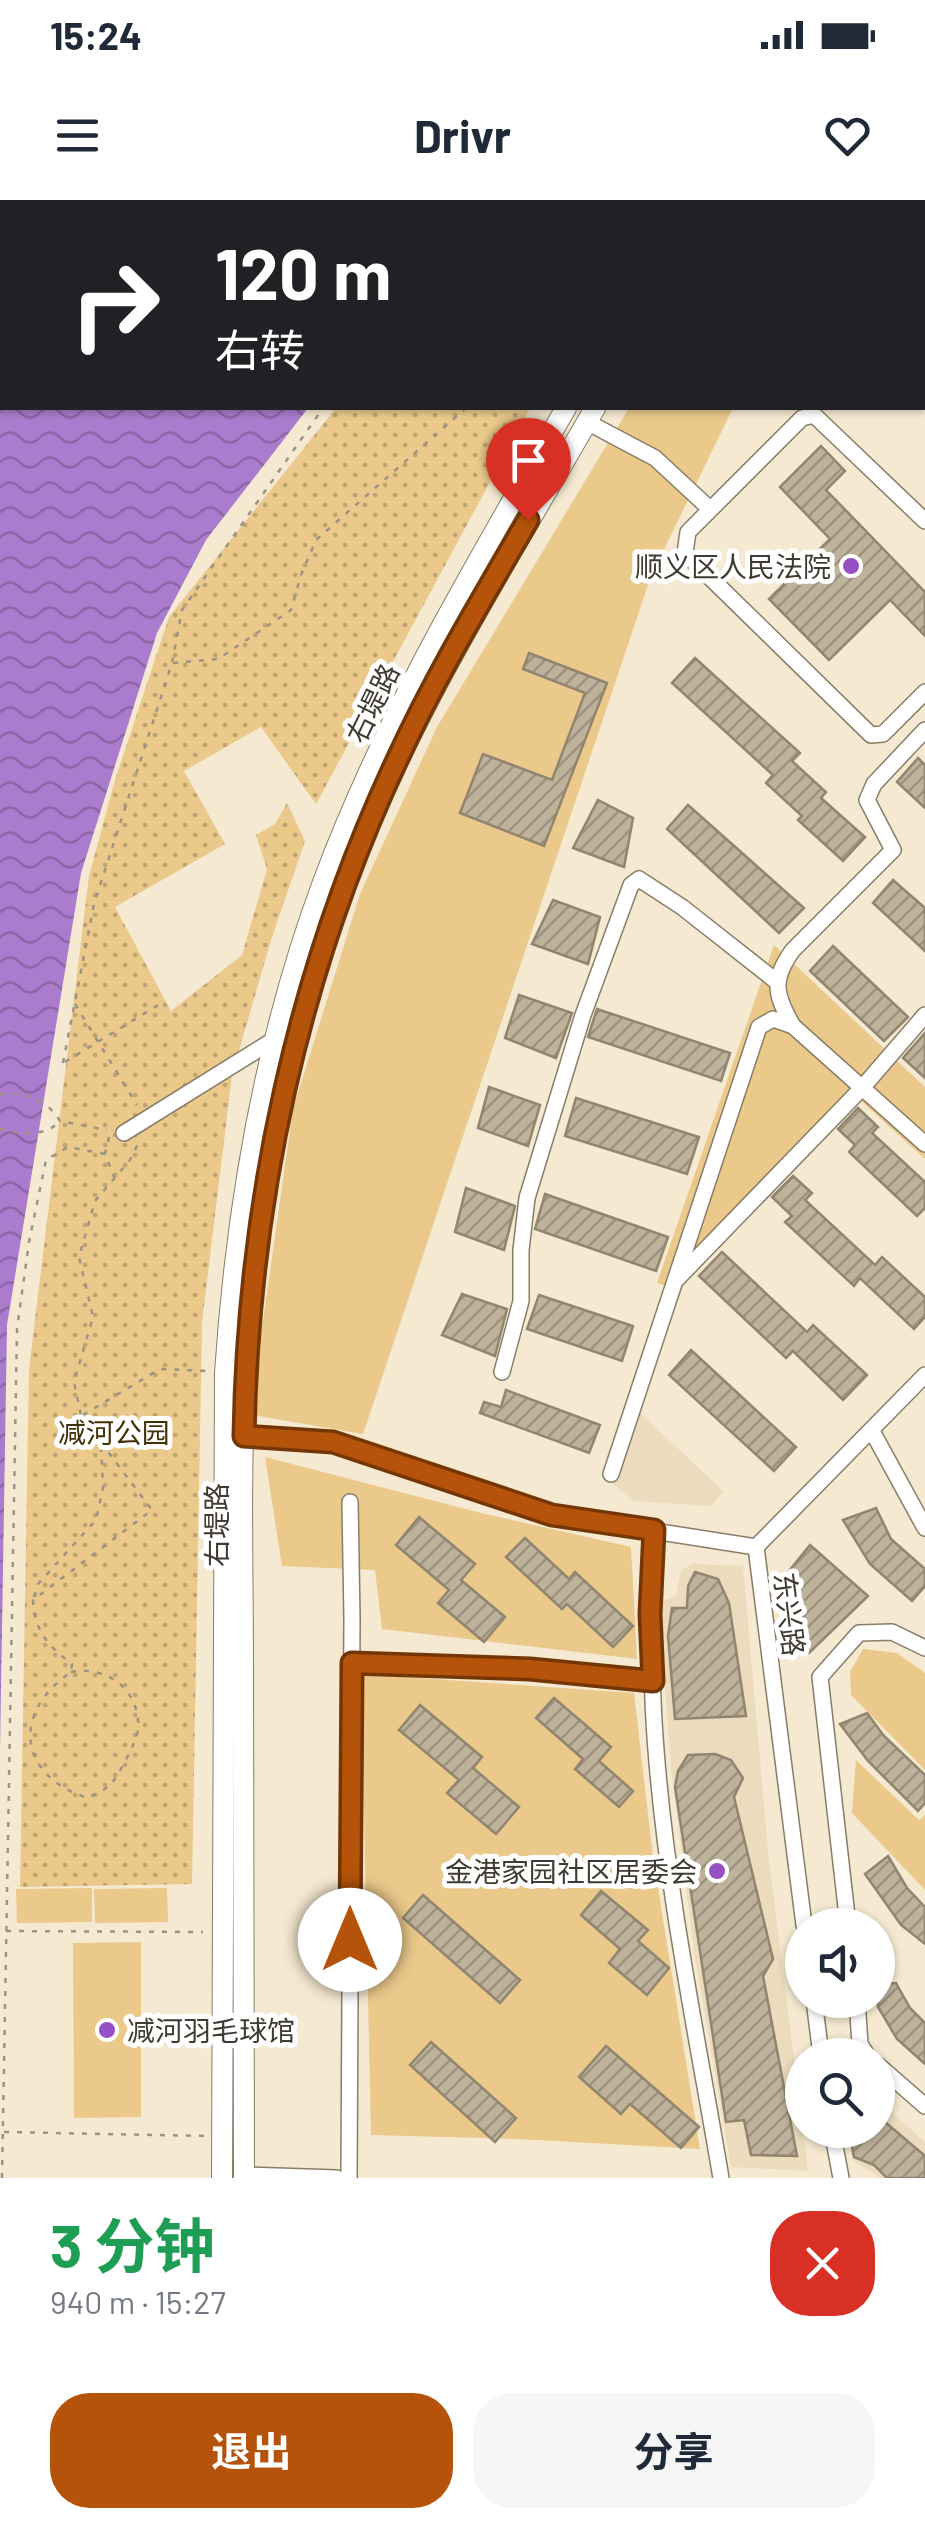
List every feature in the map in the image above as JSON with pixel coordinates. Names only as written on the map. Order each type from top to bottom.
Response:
[{"type":"main road","name":"右堤路","points":[[222,2178],[224,1373],[245,1200],[275,1039],[322,885],[379,752],[420,668],[565,410]]},
{"type":"main road","name":"右堤路","points":[[244,2176],[244,1436],[249,1324],[277,1116],[338,902],[396,760],[431,690],[591,414]]},
{"type":"street","points":[[591,414],[655,458],[710,509]]},
{"type":"street","points":[[925,521],[814,415],[802,418],[688,532],[685,553],[870,735],[883,734],[925,692]]},
{"type":"street","points":[[912,508],[925,494]]},
{"type":"street","points":[[925,730],[874,784],[867,800],[892,850],[793,950],[776,981],[782,1008],[792,1026],[925,1144]]},
{"type":"street","points":[[502,1372],[521,1300],[520,1250],[527,1198],[583,1015],[631,885],[640,879],[682,906],[776,981]]},
{"type":"street","points":[[675,1282],[862,1088],[925,1015]]},
{"type":"street","points":[[611,1474],[759,1027],[772,1020],[792,1026]]},
{"type":"street","points":[[117,1131],[275,1039]]},
{"type":"street","name":"东兴路","points":[[802,1908],[756,1547],[925,1376]]},
{"type":"street","points":[[872,1431],[925,1528]]},
{"type":"street","points":[[244,1436],[333,1442],[552,1515],[756,1547]]},
{"type":"street","points":[[348,2178],[350,1502]]},
{"type":"street","points":[[654,1530],[650,1614],[656,1751],[674,1892],[721,2178]]},
{"type":"street","points":[[846,1908],[820,1677],[859,1633],[892,1632],[925,1648]]},
{"type":"street","points":[[352,1663],[530,1669],[653,1681]]},
{"type":"street","points":[[895,2080],[925,2106]]},
{"type":"street","points":[[835,2148],[841,2178]]},
{"type":"street","points":[[244,2176],[336,2178]]},
{"type":"path","points":[[163,1002],[63,1063],[94,904],[172,663],[182,610],[322,410]]},
{"type":"path","points":[[172,663],[218,659],[291,610],[316,540],[464,410]]},
{"type":"path","points":[[33,1600],[152,1510],[81,1416],[74,1382],[93,1317],[79,1258],[95,1201],[130,1160],[143,1133],[145,1118],[74,1004]]},
{"type":"path","points":[[0,1094],[11,1092],[52,1106],[60,1121]]},
{"type":"path","points":[[60,1121],[117,1131],[105,1154],[114,1178]]},
{"type":"path","points":[[0,1129],[33,1134],[50,1130],[60,1121]]},
{"type":"path","points":[[2,2178],[17,1329],[46,1160],[68,1147],[105,1154]]},
{"type":"path","points":[[81,1416],[160,1369],[224,1373]]},
{"type":"path","points":[[71,1672],[89,1668],[115,1677],[132,1701],[138,1731],[110,1786],[88,1798],[62,1790],[37,1762],[30,1735],[34,1708],[49,1687],[71,1672],[72,1664],[48,1646],[34,1622],[33,1600],[38,1584],[96,1520],[103,1488],[101,1442]]},
{"type":"path","points":[[5,1931],[223,1932]]},
{"type":"path","points":[[2,2132],[222,2136]]},
{"type":"shaded area","points":[[639,1412],[723,1491],[711,1506],[633,1501],[613,1483]]},
{"type":"shaded area","points":[[692,1564],[743,1566],[785,2018],[789,2018],[791,2038],[785,2038],[785,2148],[805,2148],[808,2171],[731,2167],[694,1951],[671,1768],[661,1601],[676,1596],[681,1571]]},
{"type":"shaded area","points":[[895,2115],[925,2142],[925,2178],[880,2178],[853,2160],[851,2148],[895,2148]]},
{"type":"green space","name":"减河公园","points":[[334,410],[529,410],[316,804],[261,727],[184,771],[225,844],[115,907],[171,1011],[242,955],[267,869],[256,835],[275,824],[287,803],[305,841],[232,1075],[202,1322],[192,1884],[20,1887],[29,1369],[89,876],[115,780],[169,617]]},
{"type":"green space","points":[[628,410],[732,410],[651,576],[363,1434],[252,1415],[293,1109],[360,894],[437,727]]},
{"type":"green space","points":[[774,945],[925,1087],[925,1159],[850,1091],[704,1243],[680,1290],[657,1283]]},
{"type":"green space","points":[[265,1457],[631,1547],[637,1659],[382,1629],[375,1570],[282,1566]]},
{"type":"green space","points":[[863,1649],[897,1653],[925,1673],[925,1770],[851,1695],[850,1672]]},
{"type":"green space","points":[[361,1674],[634,1693],[653,1857],[700,2149],[371,2135]]},
{"type":"green space","points":[[856,1760],[919,1820],[925,1815],[925,1890],[852,1813]]},
{"type":"green space","points":[[92,1888],[92,1922],[17,1923],[16,1889]]},
{"type":"green space","points":[[167,1888],[168,1922],[95,1923],[94,1889]]},
{"type":"green space","name":"减河羽毛球馆","points":[[141,1942],[141,2117],[74,2118],[73,1943]]},
{"type":"water","points":[[0,410],[306,410],[206,540],[157,633],[81,873],[7,1325],[0,1750]]},
{"type":"building","name":"顺义区人民法院","points":[[821,446],[845,471],[826,490],[925,592],[925,636],[890,600],[829,660],[769,599],[830,539],[780,487]]},
{"type":"building","points":[[529,653],[607,683],[544,846],[460,813],[483,754],[552,780],[585,693],[523,669]]},
{"type":"building","points":[[695,658],[800,753],[792,761],[826,792],[821,798],[865,837],[843,861],[798,820],[802,816],[766,783],[773,775],[672,683]]},
{"type":"building","points":[[918,758],[925,765],[925,808],[897,782]]},
{"type":"building","points":[[598,800],[633,818],[624,867],[573,848]]},
{"type":"building","points":[[688,805],[804,908],[779,933],[667,829]]},
{"type":"building","points":[[893,880],[925,908],[925,951],[873,903]]},
{"type":"building","points":[[553,900],[600,917],[588,964],[532,944]]},
{"type":"building","points":[[833,946],[908,1017],[884,1041],[810,971]]},
{"type":"building","points":[[519,995],[572,1013],[556,1058],[505,1038]]},
{"type":"building","points":[[597,1009],[730,1053],[721,1081],[588,1037]]},
{"type":"building","points":[[925,1033],[925,1078],[903,1058]]},
{"type":"building","points":[[489,1087],[540,1105],[528,1146],[478,1128]]},
{"type":"building","points":[[576,1098],[699,1137],[687,1174],[565,1136]]},
{"type":"building","points":[[858,1108],[878,1127],[872,1133],[925,1182],[925,1208],[917,1216],[849,1152],[855,1145],[838,1129]]},
{"type":"building","points":[[793,1176],[812,1193],[805,1200],[875,1265],[882,1257],[925,1297],[925,1317],[914,1329],[860,1278],[854,1286],[785,1222],[792,1216],[772,1197]]},
{"type":"building","points":[[466,1188],[515,1206],[504,1250],[455,1232]]},
{"type":"building","points":[[545,1194],[668,1237],[656,1271],[535,1229]]},
{"type":"building","points":[[722,1252],[807,1332],[813,1325],[867,1375],[843,1400],[793,1351],[786,1358],[699,1276]]},
{"type":"building","points":[[462,1294],[507,1309],[495,1356],[442,1335]]},
{"type":"building","points":[[539,1295],[633,1326],[622,1361],[527,1329]]},
{"type":"building","points":[[691,1350],[796,1447],[774,1471],[669,1375]]},
{"type":"building","points":[[506,1390],[600,1425],[589,1453],[480,1413],[484,1402],[501,1407]]},
{"type":"building","points":[[876,1508],[891,1539],[925,1569],[925,1586],[912,1601],[870,1564],[843,1520]]},
{"type":"building","points":[[419,1517],[475,1564],[461,1580],[505,1617],[484,1642],[438,1603],[449,1590],[396,1545]]},
{"type":"building","points":[[525,1538],[569,1579],[575,1572],[633,1626],[613,1647],[567,1604],[562,1609],[506,1557]]},
{"type":"building","points":[[810,1545],[868,1596],[809,1653],[794,1643],[789,1571]]},
{"type":"building","points":[[695,1572],[718,1579],[729,1603],[746,1716],[675,1719],[668,1636],[672,1608],[687,1608],[688,1586]]},
{"type":"building","points":[[554,1698],[611,1747],[599,1761],[633,1791],[619,1807],[575,1769],[583,1759],[536,1718]]},
{"type":"building","points":[[420,1705],[482,1757],[473,1768],[519,1807],[496,1834],[447,1793],[459,1780],[399,1730]]},
{"type":"building","points":[[867,1713],[884,1736],[925,1775],[925,1803],[918,1811],[868,1761],[840,1724]]},
{"type":"building","points":[[715,1754],[731,1760],[743,1778],[734,1797],[773,1959],[763,1976],[785,2092],[785,2148],[795,2148],[797,2156],[751,2155],[744,2120],[726,2122],[675,1787],[678,1771],[688,1755]]},
{"type":"building","points":[[888,1856],[907,1888],[925,1907],[925,1944],[901,1925],[895,1908],[889,1908],[865,1874]]},
{"type":"building","points":[[601,1891],[648,1930],[638,1941],[669,1968],[647,1995],[609,1963],[620,1949],[581,1915]]},
{"type":"building","points":[[423,1895],[520,1980],[500,2003],[403,1918]]},
{"type":"building","points":[[895,1983],[925,2023],[925,2064],[897,2039],[885,2018],[895,2018]]},
{"type":"building","points":[[431,2042],[516,2118],[495,2142],[410,2065]]},
{"type":"building","points":[[606,2046],[699,2127],[681,2148],[630,2104],[621,2114],[579,2077]]},
{"type":"building","points":[[895,2130],[925,2156],[925,2178],[887,2178],[874,2165],[854,2157],[852,2148],[895,2148]]},
{"type":"place","name":"顺义区人民法院","points":[[851,566]]},
{"type":"place","name":"金港家园社区居委会","points":[[717,1871]]},
{"type":"place","name":"减河羽毛球馆","points":[[107,2030]]},
{"type":"route","points":[[350,1940],[352,1663],[530,1669],[653,1681],[650,1614],[654,1530],[552,1515],[333,1442],[244,1436],[249,1324],[265,1191],[277,1116],[316,969],[338,902],[396,760],[431,690],[528,520]]}]
